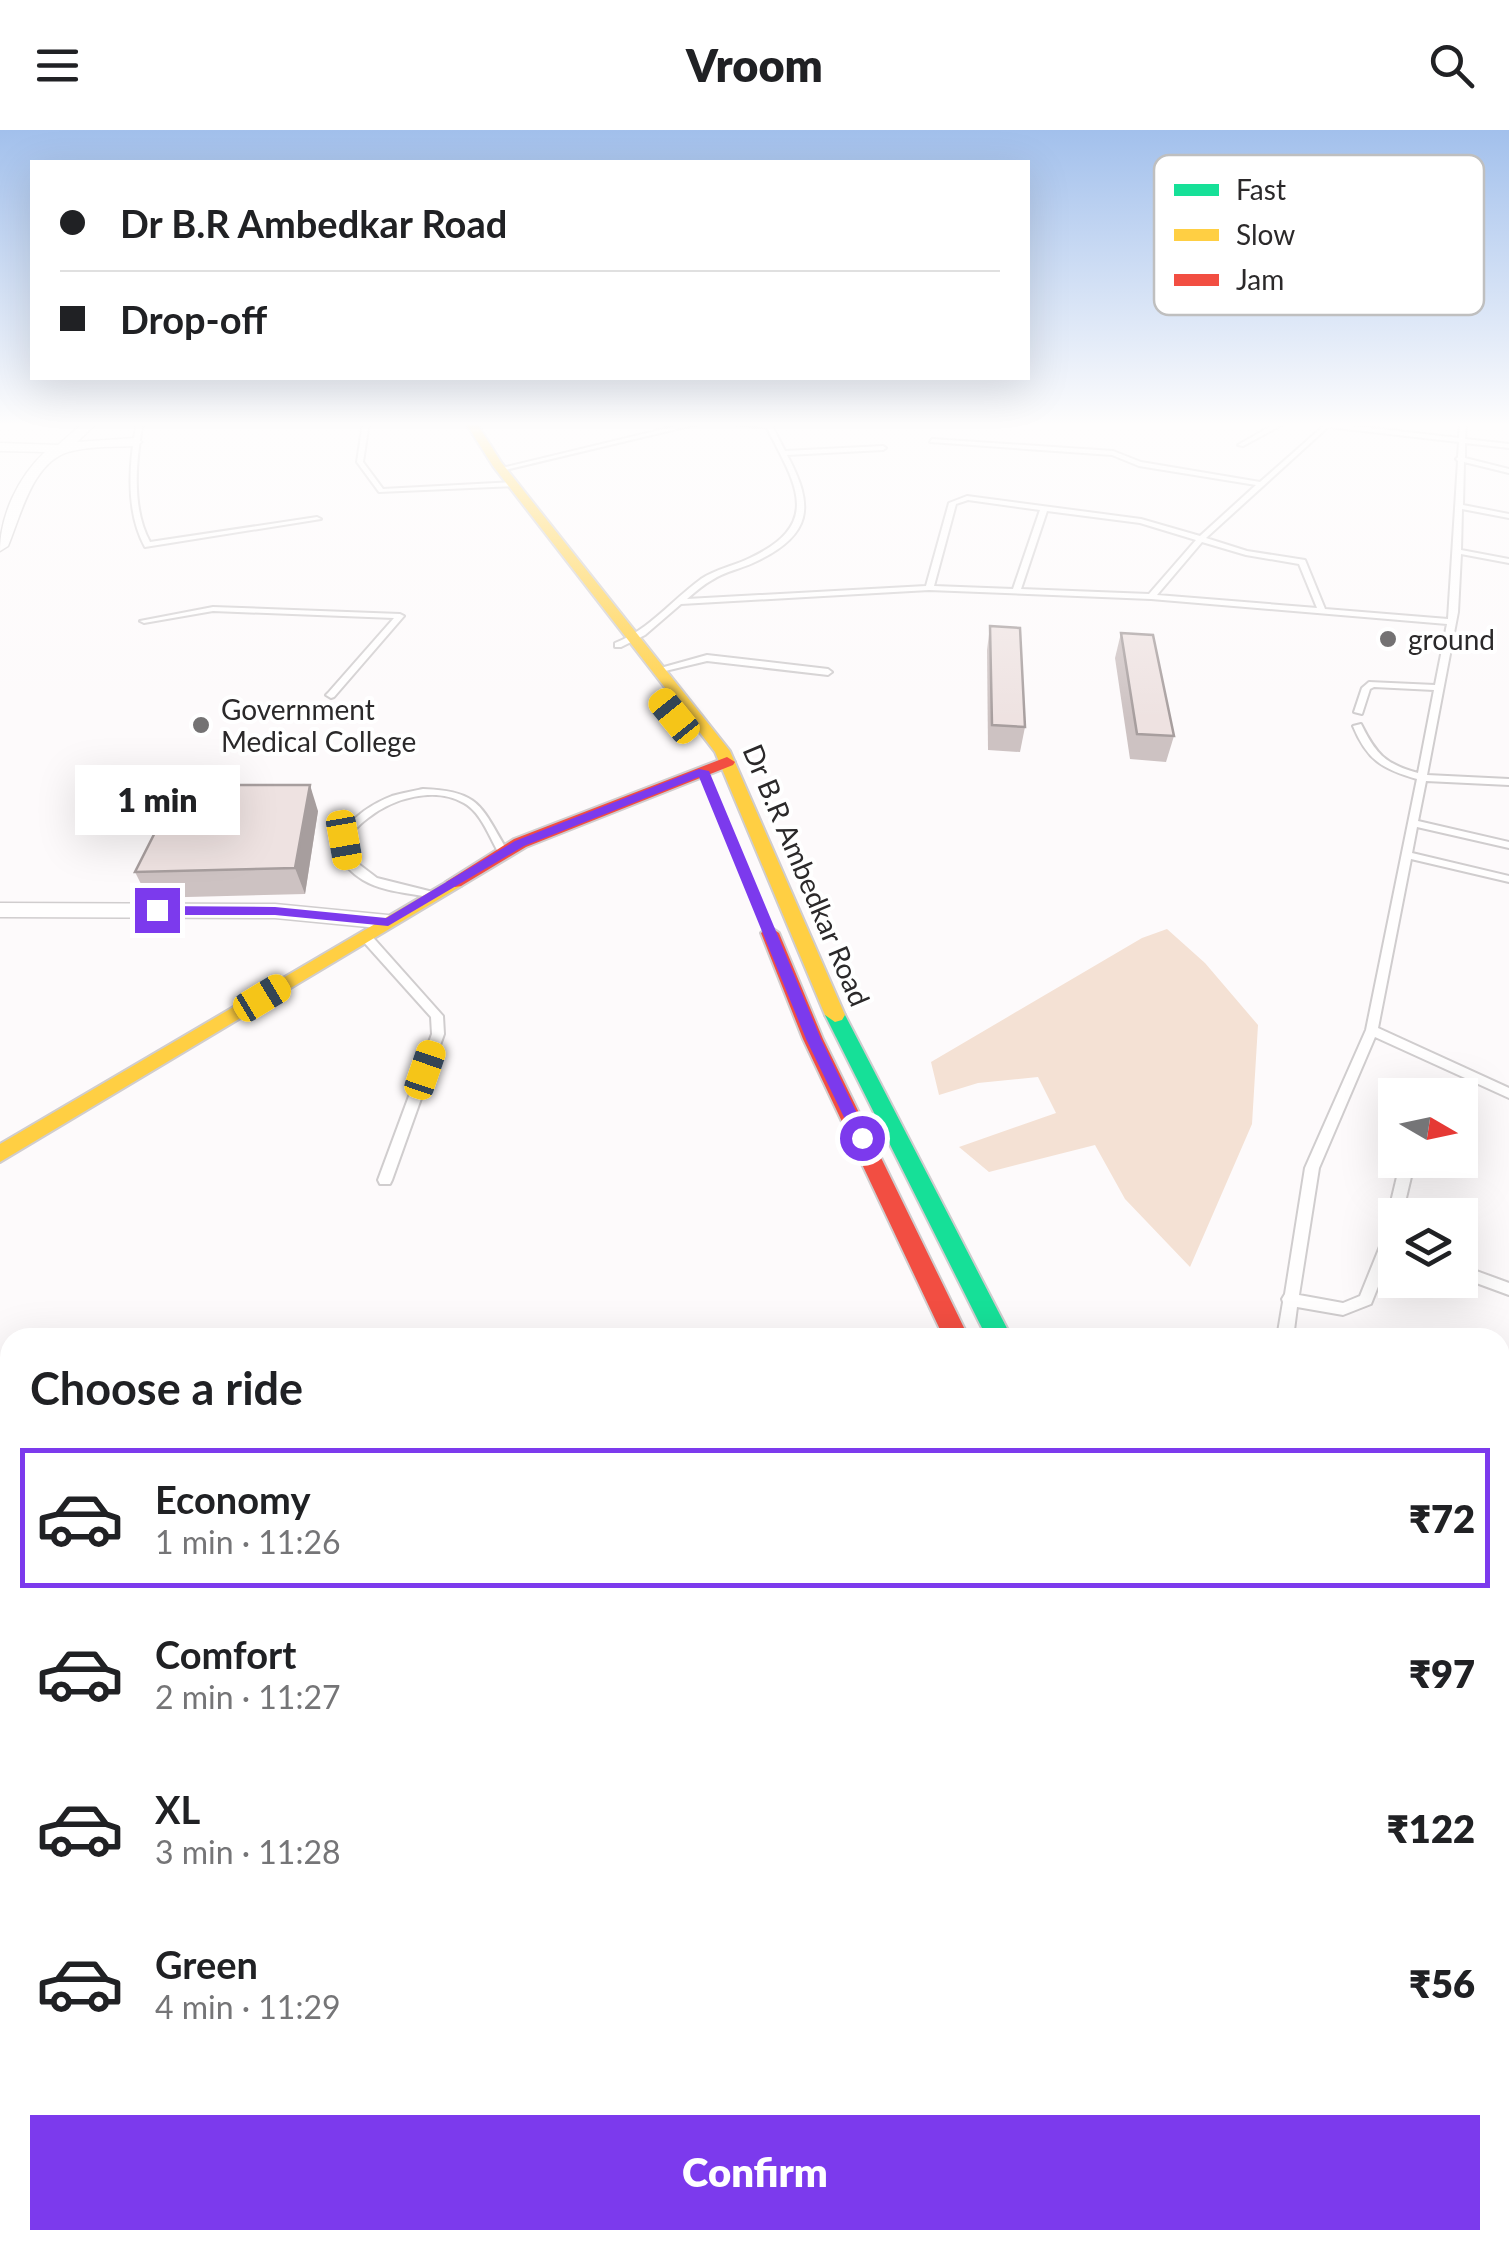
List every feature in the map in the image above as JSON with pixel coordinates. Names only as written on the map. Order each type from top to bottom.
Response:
[{"type":"street","points":[[0,546],[10,521]]},
{"type":"street","name":"Dr B.R Ambedkar Road","points":[[517,521],[628,642],[661,670],[706,727],[727,762],[826,996],[995,1328]]},
{"type":"street","name":"Dr B.R Ambedkar Road","points":[[540,521],[628,642],[674,716],[707,780]]},
{"type":"street","points":[[0,1154],[504,853],[707,780],[727,762]]},
{"type":"street","points":[[0,910],[275,911],[388,922]]},
{"type":"street","name":"Dr B.R Ambedkar Road","points":[[762,914],[799,1004],[952,1328]]},
{"type":"street","points":[[799,1004],[826,996]]},
{"type":"lane","points":[[140,521],[141,536],[148,545],[305,521]]},
{"type":"lane","points":[[628,642],[704,582],[767,553],[795,532],[801,521]]},
{"type":"lane","points":[[929,588],[948,521]]},
{"type":"lane","points":[[1016,592],[1040,521]]},
{"type":"lane","points":[[1140,521],[1246,553],[1302,562],[1320,609]]},
{"type":"lane","points":[[1151,598],[1221,521]]},
{"type":"lane","points":[[1286,1328],[1312,1168],[1372,1030],[1452,622],[1457,521]]},
{"type":"lane","points":[[1456,551],[1509,561]]},
{"type":"lane","points":[[680,602],[929,588],[1151,598],[1452,622]]},
{"type":"lane","points":[[144,621],[213,609],[400,616],[331,695]]},
{"type":"lane","points":[[661,670],[707,658],[828,672]]},
{"type":"lane","points":[[1359,712],[1366,688],[1372,684],[1439,688]]},
{"type":"lane","points":[[1358,726],[1366,749],[1421,779],[1509,782]]},
{"type":"lane","points":[[433,896],[368,878],[348,862],[344,840],[351,824],[377,804],[411,794],[447,792],[471,802],[504,853]]},
{"type":"lane","points":[[1413,823],[1509,845]]},
{"type":"lane","points":[[1406,855],[1509,878]]},
{"type":"lane","points":[[365,936],[437,1016],[438,1034],[385,1180]]},
{"type":"lane","points":[[1372,1030],[1509,1092]]},
{"type":"lane","points":[[1290,1299],[1343,1309],[1366,1300],[1378,1275]]},
{"type":"lane","points":[[1478,1277],[1509,1289]]},
{"type":"shaded area","points":[[1167,929],[1205,963],[1258,1025],[1252,1124],[1190,1267],[1125,1199],[1095,1145],[989,1172],[959,1147],[1056,1113],[1038,1077],[978,1083],[939,1095],[931,1062],[1142,938]]},
{"type":"building","points":[[990,626],[1020,628],[1025,727],[992,725]]},
{"type":"building","points":[[1121,633],[1153,635],[1174,736],[1137,734]]},
{"type":"building","points":[[179,785],[310,785],[295,868],[135,872]]},
{"type":"traffic: fast","points":[[835,1015],[995,1328]]},
{"type":"traffic: slow","points":[[542,521],[722,751],[835,1015]]},
{"type":"traffic: slow","points":[[0,1154],[455,882]]},
{"type":"traffic: jam","points":[[455,882],[520,843],[727,762]]},
{"type":"traffic: jam","points":[[770,933],[813,1039],[952,1328]]},
{"type":"place","name":"ground","points":[[1388,639]]},
{"type":"place","name":"Government Medical College","points":[[201,725]]},
{"type":"route","points":[[157,910],[275,911],[388,922],[520,843],[703,771],[814,1039],[862,1138]]}]
